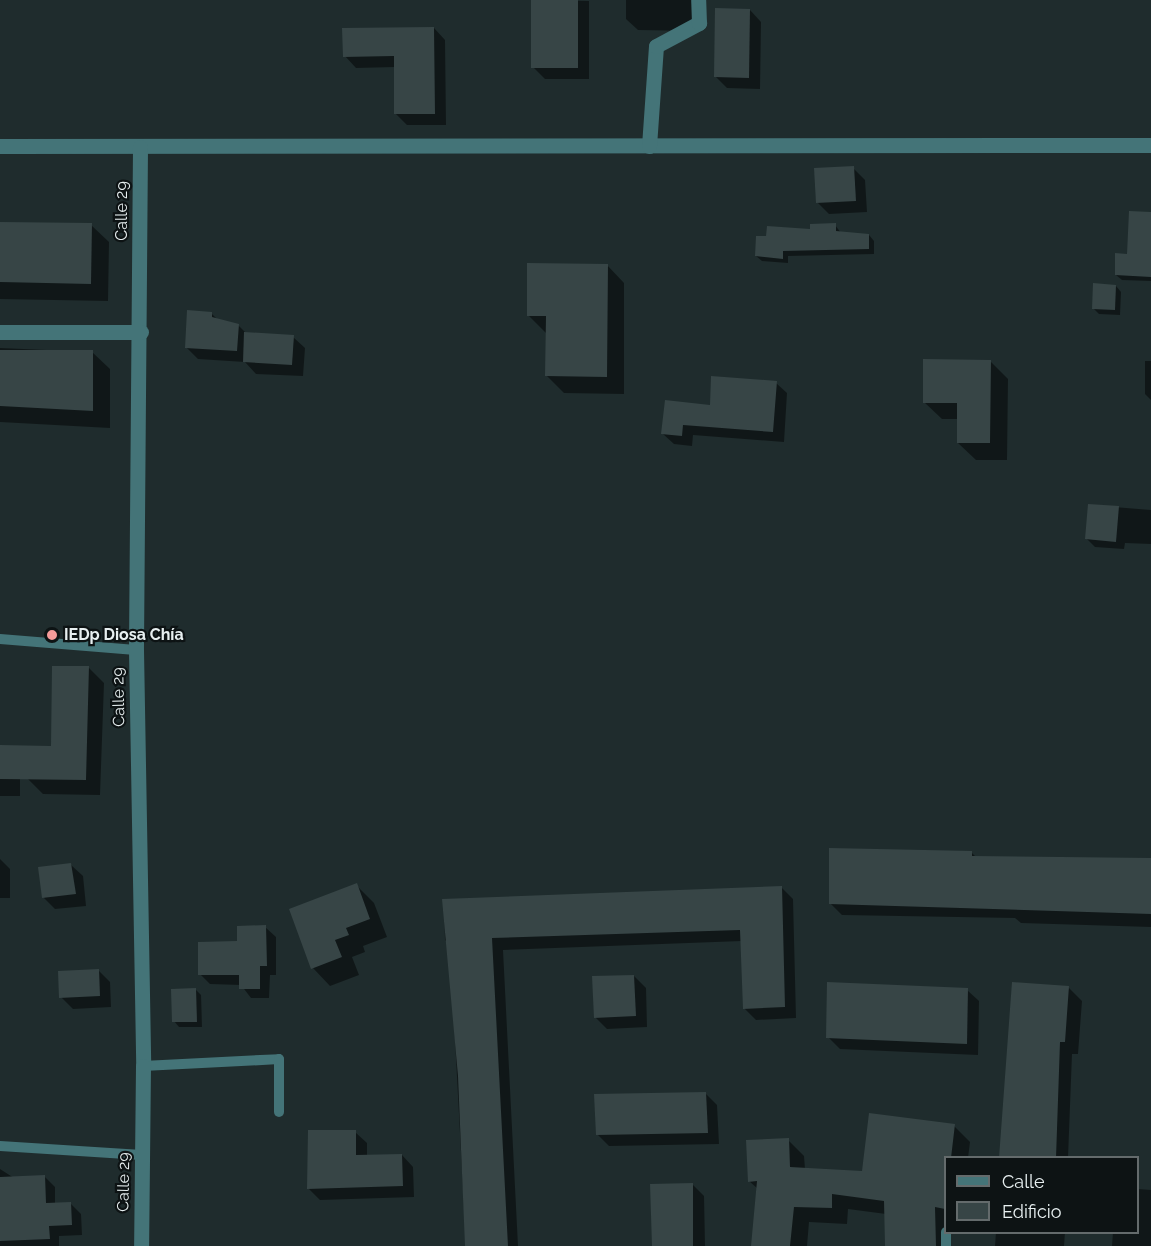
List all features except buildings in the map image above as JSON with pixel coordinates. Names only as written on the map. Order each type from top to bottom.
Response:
[{"type":"street","points":[[649,146],[656,46],[699,22],[698,0]]},
{"type":"street","points":[[0,146],[1151,146]]},
{"type":"street","name":"Calle 29","points":[[140,147],[141,332],[136,650],[143,1066],[141,1246]]},
{"type":"street","points":[[0,332],[141,332]]},
{"type":"lane","points":[[0,639],[136,650]]},
{"type":"lane","points":[[143,1066],[279,1059],[279,1112]]},
{"type":"lane","points":[[0,1146],[142,1155]]},
{"type":"place","name":"IEDp Diosa Chía","points":[[52,635]]}]
